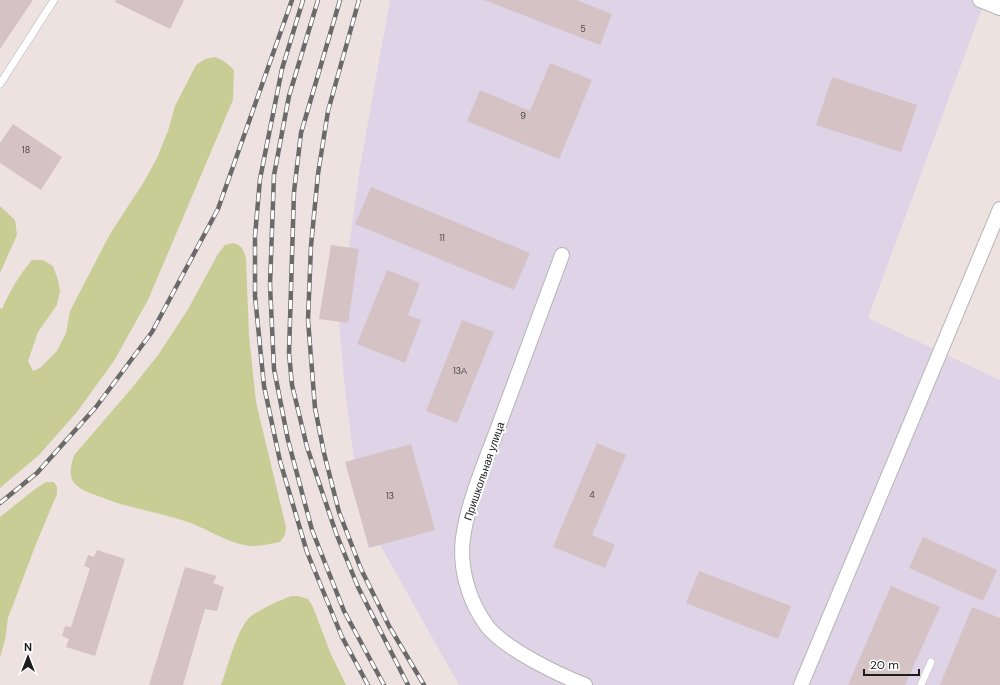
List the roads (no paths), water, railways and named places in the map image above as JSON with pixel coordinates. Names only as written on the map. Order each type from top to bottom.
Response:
[{"type":"street","points":[[980,0],[1000,8]]},
{"type":"street","points":[[801,685],[1000,209]]},
{"type":"street","name":"Пришкольная улица","points":[[562,255],[482,470],[467,518],[463,539],[464,564],[468,590],[476,608],[488,627],[508,645],[561,676],[585,685]]},
{"type":"lane","points":[[0,84],[54,0]]},
{"type":"lane","points":[[921,685],[931,662]]},
{"type":"railway","points":[[0,503],[37,473],[96,407],[152,332],[218,209],[292,0]]},
{"type":"railway","points":[[303,0],[282,69],[260,179],[255,236],[255,296],[264,386],[280,461],[307,552],[342,637],[368,685]]},
{"type":"railway","points":[[318,0],[289,96],[274,175],[270,285],[274,369],[288,440],[312,530],[344,611],[384,685]]},
{"type":"railway","points":[[340,0],[301,133],[294,192],[289,353],[292,385],[307,447],[336,533],[358,587],[408,685]]},
{"type":"railway","points":[[359,0],[328,111],[318,174],[311,246],[308,320],[315,408],[324,453],[339,512],[361,569],[389,626],[424,685]]}]
